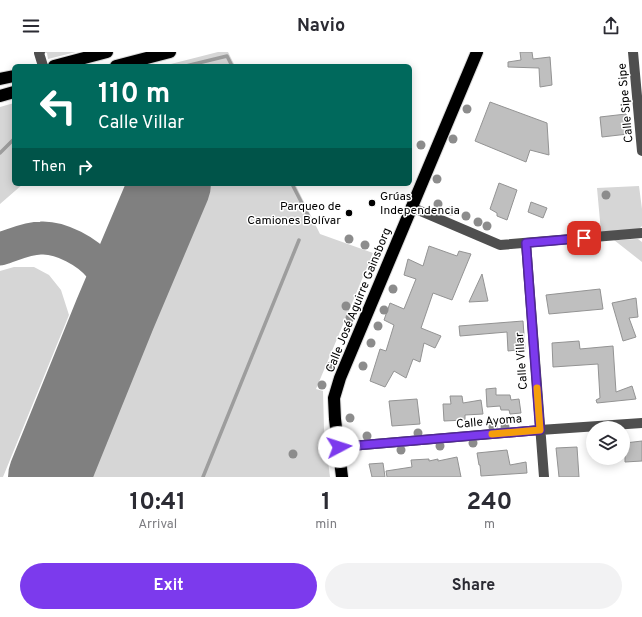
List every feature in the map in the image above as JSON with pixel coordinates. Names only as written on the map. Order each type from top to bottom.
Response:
[{"type":"highway","points":[[62,64],[107,52]]},
{"type":"highway","points":[[124,64],[170,52]]},
{"type":"highway","name":"Calle José Aguirre Gainsborg","points":[[342,477],[334,398],[340,378],[477,52]]},
{"type":"highway","points":[[0,79],[12,76]]},
{"type":"highway","points":[[0,96],[12,93]]},
{"type":"street","points":[[40,52],[39,54],[42,64]]},
{"type":"street","name":"Calle Sipe Sipe","points":[[633,52],[642,151]]},
{"type":"street","points":[[411,207],[500,245],[642,233]]},
{"type":"street","name":"Calle Villar","points":[[526,243],[544,477]]},
{"type":"street","name":"Calle Ayoma","points":[[339,447],[642,423]]},
{"type":"shaded area","points":[[76,52],[48,59],[47,53],[41,53]]},
{"type":"shaded area","points":[[218,52],[228,52],[234,64],[171,64]]},
{"type":"shaded area","points":[[12,104],[12,186],[21,186],[0,204],[0,107]]},
{"type":"shaded area","points":[[211,186],[296,186],[320,234],[373,253],[316,389],[323,391],[324,429],[330,477],[90,477]]},
{"type":"shaded area","points":[[639,186],[642,209],[642,226],[639,229],[601,232],[597,188]]},
{"type":"shaded area","points":[[638,239],[642,242],[642,262],[614,240]]},
{"type":"shaded area","points":[[14,267],[34,267],[49,275],[61,290],[69,315],[3,477],[0,477],[0,271]]},
{"type":"building","points":[[520,52],[532,52],[533,59],[550,57],[552,85],[540,87],[539,68],[508,67],[508,62],[521,60]]},
{"type":"building","points":[[490,102],[547,123],[549,155],[530,150],[526,162],[475,141]]},
{"type":"building","points":[[626,114],[628,134],[602,137],[600,117]]},
{"type":"building","points":[[499,183],[517,190],[507,220],[497,216],[497,213],[490,209]]},
{"type":"building","points":[[531,202],[547,208],[543,218],[528,212]]},
{"type":"building","points":[[429,246],[457,256],[459,251],[471,254],[452,300],[433,293],[421,328],[441,336],[435,348],[424,343],[420,362],[413,359],[406,378],[394,371],[385,387],[370,381],[380,349],[386,351],[394,325],[384,320],[390,303],[404,309],[416,279],[404,275],[408,259],[423,266]]},
{"type":"building","points":[[482,274],[488,301],[469,302]]},
{"type":"building","points":[[600,289],[603,309],[549,314],[546,295]]},
{"type":"building","points":[[636,298],[638,317],[629,318],[636,337],[623,341],[612,303]]},
{"type":"building","points":[[523,321],[525,349],[508,351],[507,332],[460,336],[459,326]]},
{"type":"building","points":[[579,341],[580,349],[613,346],[616,392],[632,386],[636,399],[597,403],[596,400],[600,398],[598,364],[553,367],[552,343]]},
{"type":"building","points":[[496,388],[496,395],[510,395],[511,400],[519,399],[521,413],[510,414],[509,410],[501,410],[500,406],[487,407],[486,389]]},
{"type":"building","points":[[450,396],[462,396],[463,403],[481,400],[483,414],[465,415],[465,420],[444,421],[443,404],[451,404]]},
{"type":"building","points":[[417,399],[420,424],[392,426],[389,401]]},
{"type":"building","points":[[642,441],[642,461],[630,462],[630,442]]},
{"type":"building","points":[[577,447],[579,477],[559,477],[556,448]]},
{"type":"building","points":[[507,450],[510,465],[526,462],[527,473],[481,476],[477,453]]},
{"type":"building","points":[[457,457],[461,477],[387,477],[386,471],[412,467],[411,460],[429,459],[429,461],[438,459],[438,461]]},
{"type":"building","points":[[383,463],[385,477],[372,477],[369,464]]},
{"type":"waterway","points":[[194,64],[227,56],[231,64]]},
{"type":"waterway","points":[[0,153],[12,141]]},
{"type":"waterway","points":[[293,186],[312,223]]},
{"type":"waterway","points":[[203,477],[299,240]]},
{"type":"taxiway","points":[[0,249],[25,240],[36,238],[49,238],[74,246],[95,261],[102,270],[113,295],[115,314]]},
{"type":"runway","points":[[49,477],[115,314],[169,186]]},
{"type":"slow traffic","points":[[492,434],[540,430],[537,388]]},
{"type":"place","name":"Grúas Independencia","points":[[372,203]]},
{"type":"place","name":"Parqueo de Camiones Bolívar","points":[[349,213]]},
{"type":"route","points":[[339,447],[540,430],[526,243],[584,238]]}]
